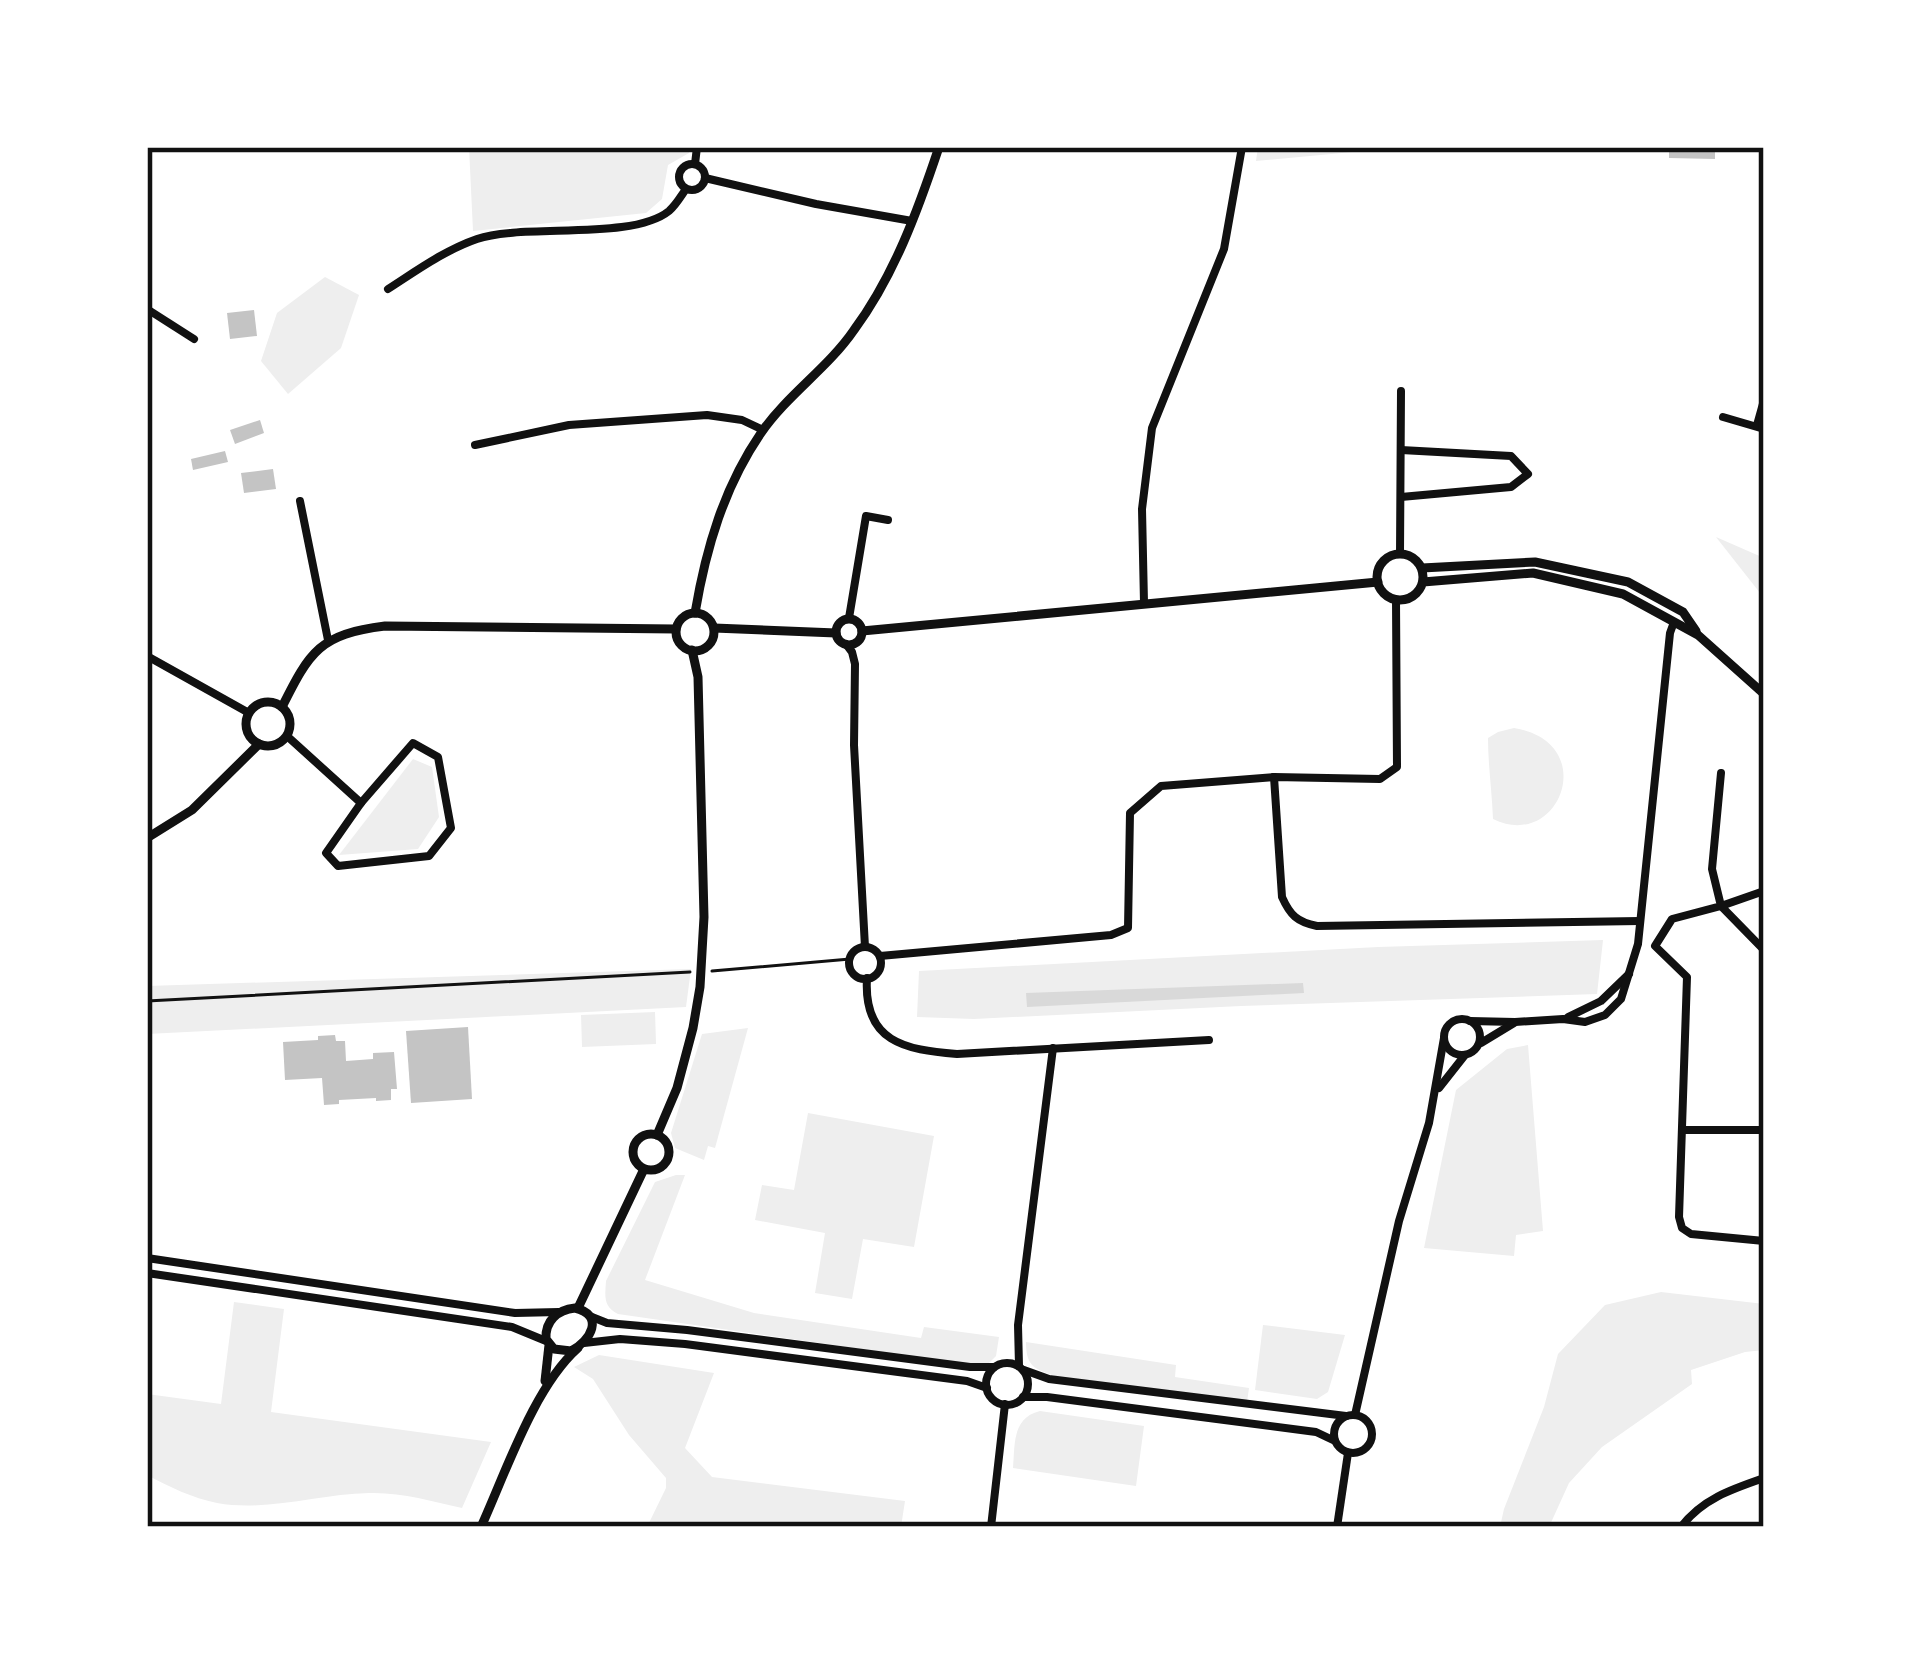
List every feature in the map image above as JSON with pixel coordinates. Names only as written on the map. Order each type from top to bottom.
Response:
[{"type":"street","points":[[695,164],[697,147]]},
{"type":"street","points":[[695,613],[714,527],[732,483],[763,430],[854,332],[886,279],[939,147]]},
{"type":"street","points":[[1144,603],[1142,509],[1153,428],[1224,250],[1242,147]]},
{"type":"street","points":[[695,164],[705,178]]},
{"type":"street","points":[[695,164],[686,166],[679,175],[680,183],[686,189],[698,189],[705,178]]},
{"type":"street","points":[[705,178],[912,221]]},
{"type":"street","points":[[388,290],[437,257],[481,238],[653,220],[668,212],[686,189]]},
{"type":"street","points":[[147,309],[194,339]]},
{"type":"street","points":[[1400,554],[1402,391]]},
{"type":"street","points":[[1723,417],[1760,427],[1764,400]]},
{"type":"street","points":[[475,445],[569,425],[707,415],[742,420],[763,430]]},
{"type":"street","points":[[1401,450],[1511,456],[1528,474],[1511,487],[1401,497]]},
{"type":"street","points":[[300,501],[328,640]]},
{"type":"street","points":[[849,618],[866,517],[888,520]]},
{"type":"street","points":[[1411,556],[1421,568],[1423,582],[1412,597],[1396,599],[1384,593],[1378,582],[1383,562],[1390,557],[1411,556]]},
{"type":"street","points":[[1421,568],[1534,562],[1628,582],[1683,612],[1698,635]]},
{"type":"street","points":[[1423,582],[1533,573],[1623,593],[1698,635],[1764,694]]},
{"type":"street","points":[[862,631],[1378,582]]},
{"type":"street","points":[[880,956],[1111,935],[1128,928],[1130,813],[1161,786],[1274,778],[1380,779],[1397,767],[1396,599]]},
{"type":"street","points":[[695,613],[707,617],[714,628],[709,645],[692,650],[681,645],[676,629],[684,616],[695,613]]},
{"type":"street","points":[[846,644],[856,643],[862,631],[860,623],[849,618],[840,621],[836,633],[852,652],[855,664],[854,745],[865,947]]},
{"type":"street","points":[[1335,1441],[1335,1426],[1350,1416],[1429,1123],[1444,1038],[1452,1022],[1563,1019],[1601,1001],[1630,973],[1638,944],[1674,622]]},
{"type":"street","points":[[714,628],[836,633]]},
{"type":"street","points":[[282,707],[309,657],[328,640],[356,629],[676,629]]},
{"type":"street","points":[[657,1135],[686,1054],[701,972],[698,677],[692,650]]},
{"type":"street","points":[[147,656],[249,713]]},
{"type":"street","points":[[261,704],[282,707],[289,718],[287,736],[274,746],[260,744],[249,735],[249,713],[261,704]]},
{"type":"street","points":[[287,736],[361,803]]},
{"type":"street","points":[[413,743],[438,757],[451,828],[429,856],[338,866],[326,854],[361,803],[413,743]]},
{"type":"street","points":[[147,838],[192,810],[260,744]]},
{"type":"street","points":[[1721,773],[1712,868],[1721,906],[1764,950]]},
{"type":"street","points":[[1274,778],[1282,897],[1301,923],[1640,921]]},
{"type":"street","points":[[1764,891],[1672,919],[1655,946],[1687,977],[1682,1228],[1691,1234],[1764,1240]]},
{"type":"street","points":[[865,947],[880,956],[879,970],[867,978],[850,968],[855,951],[865,947]]},
{"type":"street","points":[[867,978],[866,1000],[875,1024],[898,1045],[920,1051],[958,1054],[1209,1040]]},
{"type":"street","points":[[1470,1021],[1480,1034],[1479,1046]]},
{"type":"street","points":[[1435,1095],[1465,1055],[1515,1022]]},
{"type":"street","points":[[1444,1038],[1454,1053],[1465,1055]]},
{"type":"street","points":[[147,1258],[515,1312],[578,1308],[607,1322],[970,1367],[996,1366],[1010,1363],[1049,1379],[1350,1416],[1370,1424],[1372,1439],[1363,1451],[1348,1453],[1316,1432],[1047,1397],[1023,1397],[1012,1404],[993,1399],[987,1378],[996,1366],[1010,1351],[1018,1325],[1053,1048]]},
{"type":"street","points":[[1682,1130],[1764,1130]]},
{"type":"street","points":[[643,1135],[657,1135],[668,1145],[668,1160],[658,1169],[644,1169],[634,1160],[634,1144],[643,1135]]},
{"type":"street","points":[[578,1308],[644,1169]]},
{"type":"street","points":[[147,1273],[512,1327],[560,1351],[620,1339],[685,1344],[967,1381],[987,1388]]},
{"type":"street","points":[[481,1527],[542,1392],[549,1365],[548,1326],[560,1312]]},
{"type":"street","points":[[542,1392],[592,1327],[589,1315]]},
{"type":"street","points":[[1018,1325],[1021,1368],[1028,1382],[1023,1397]]},
{"type":"street","points":[[992,1527],[1005,1404]]},
{"type":"street","points":[[1337,1527],[1348,1453]]},
{"type":"street","points":[[1681,1527],[1720,1493],[1764,1478]]},
{"type":"path","points":[[147,1001],[701,972],[850,959]]},
{"type":"shaded area","points":[[469,147],[689,147],[689,153],[668,165],[662,199],[646,213],[473,231]]},
{"type":"shaded area","points":[[1258,147],[1406,147],[1256,161]]},
{"type":"shaded area","points":[[325,277],[359,295],[341,348],[288,394],[261,361],[277,313]]},
{"type":"shaded area","points":[[1716,537],[1764,558],[1764,598]]},
{"type":"shaded area","points":[[1514,728],[1541,737],[1557,753],[1563,772],[1561,791],[1552,808],[1537,821],[1517,825],[1493,819],[1488,748],[1488,738]]},
{"type":"shaded area","points":[[413,759],[432,767],[439,817],[418,849],[339,855]]},
{"type":"shaded area","points":[[1603,940],[1597,994],[974,1019],[917,1017],[919,971]]},
{"type":"shaded area","points":[[691,969],[686,1007],[147,1034],[147,986]]},
{"type":"shaded area","points":[[1303,983],[1304,993],[1027,1007],[1026,993]]},
{"type":"shaded area","points":[[655,1012],[656,1044],[582,1047],[581,1015]]},
{"type":"shaded area","points":[[748,1028],[715,1148],[708,1146],[704,1160],[675,1148],[671,1133],[702,1034]]},
{"type":"shaded area","points":[[1528,1045],[1543,1231],[1516,1235],[1514,1256],[1424,1248],[1456,1090],[1507,1049]]},
{"type":"shaded area","points":[[808,1113],[934,1136],[914,1247],[863,1239],[852,1299],[815,1293],[825,1233],[755,1220],[762,1185],[794,1190]]},
{"type":"shaded area","points":[[685,1175],[645,1280],[754,1313],[921,1338],[924,1327],[999,1337],[996,1356],[986,1366],[973,1365],[618,1314],[607,1304],[606,1281],[655,1182]]},
{"type":"shaded area","points":[[1661,1292],[1764,1304],[1764,1350],[1691,1370],[1692,1384],[1602,1447],[1569,1483],[1549,1527],[1500,1527],[1558,1354],[1605,1305]]},
{"type":"shaded area","points":[[234,1302],[284,1309],[271,1412],[491,1442],[462,1508],[381,1493],[236,1505],[199,1498],[147,1475],[147,1394],[221,1404]]},
{"type":"shaded area","points":[[1263,1325],[1345,1335],[1328,1392],[1317,1399],[1255,1390]]},
{"type":"shaded area","points":[[1026,1342],[1176,1365],[1175,1377],[1249,1388],[1247,1402],[1055,1376],[1033,1365]]},
{"type":"shaded area","points":[[599,1355],[714,1373],[685,1448],[712,1477],[905,1501],[901,1527],[647,1527],[666,1488],[666,1478],[629,1435],[593,1379],[574,1367]]},
{"type":"shaded area","points":[[1040,1411],[1144,1426],[1136,1486],[1013,1468],[1020,1426]]},
{"type":"building","points":[[1669,147],[1715,147],[1715,159],[1669,158]]},
{"type":"building","points":[[254,310],[257,336],[230,339],[227,313]]},
{"type":"building","points":[[260,420],[264,433],[235,444],[230,430]]},
{"type":"building","points":[[225,451],[228,462],[193,470],[191,459]]},
{"type":"building","points":[[273,469],[276,489],[244,493],[241,473]]},
{"type":"building","points":[[468,1027],[472,1099],[411,1103],[406,1031]]},
{"type":"building","points":[[335,1035],[336,1041],[345,1041],[346,1061],[394,1052],[397,1089],[391,1089],[391,1100],[339,1100],[339,1104],[324,1105],[322,1078],[285,1080],[283,1042]]}]
